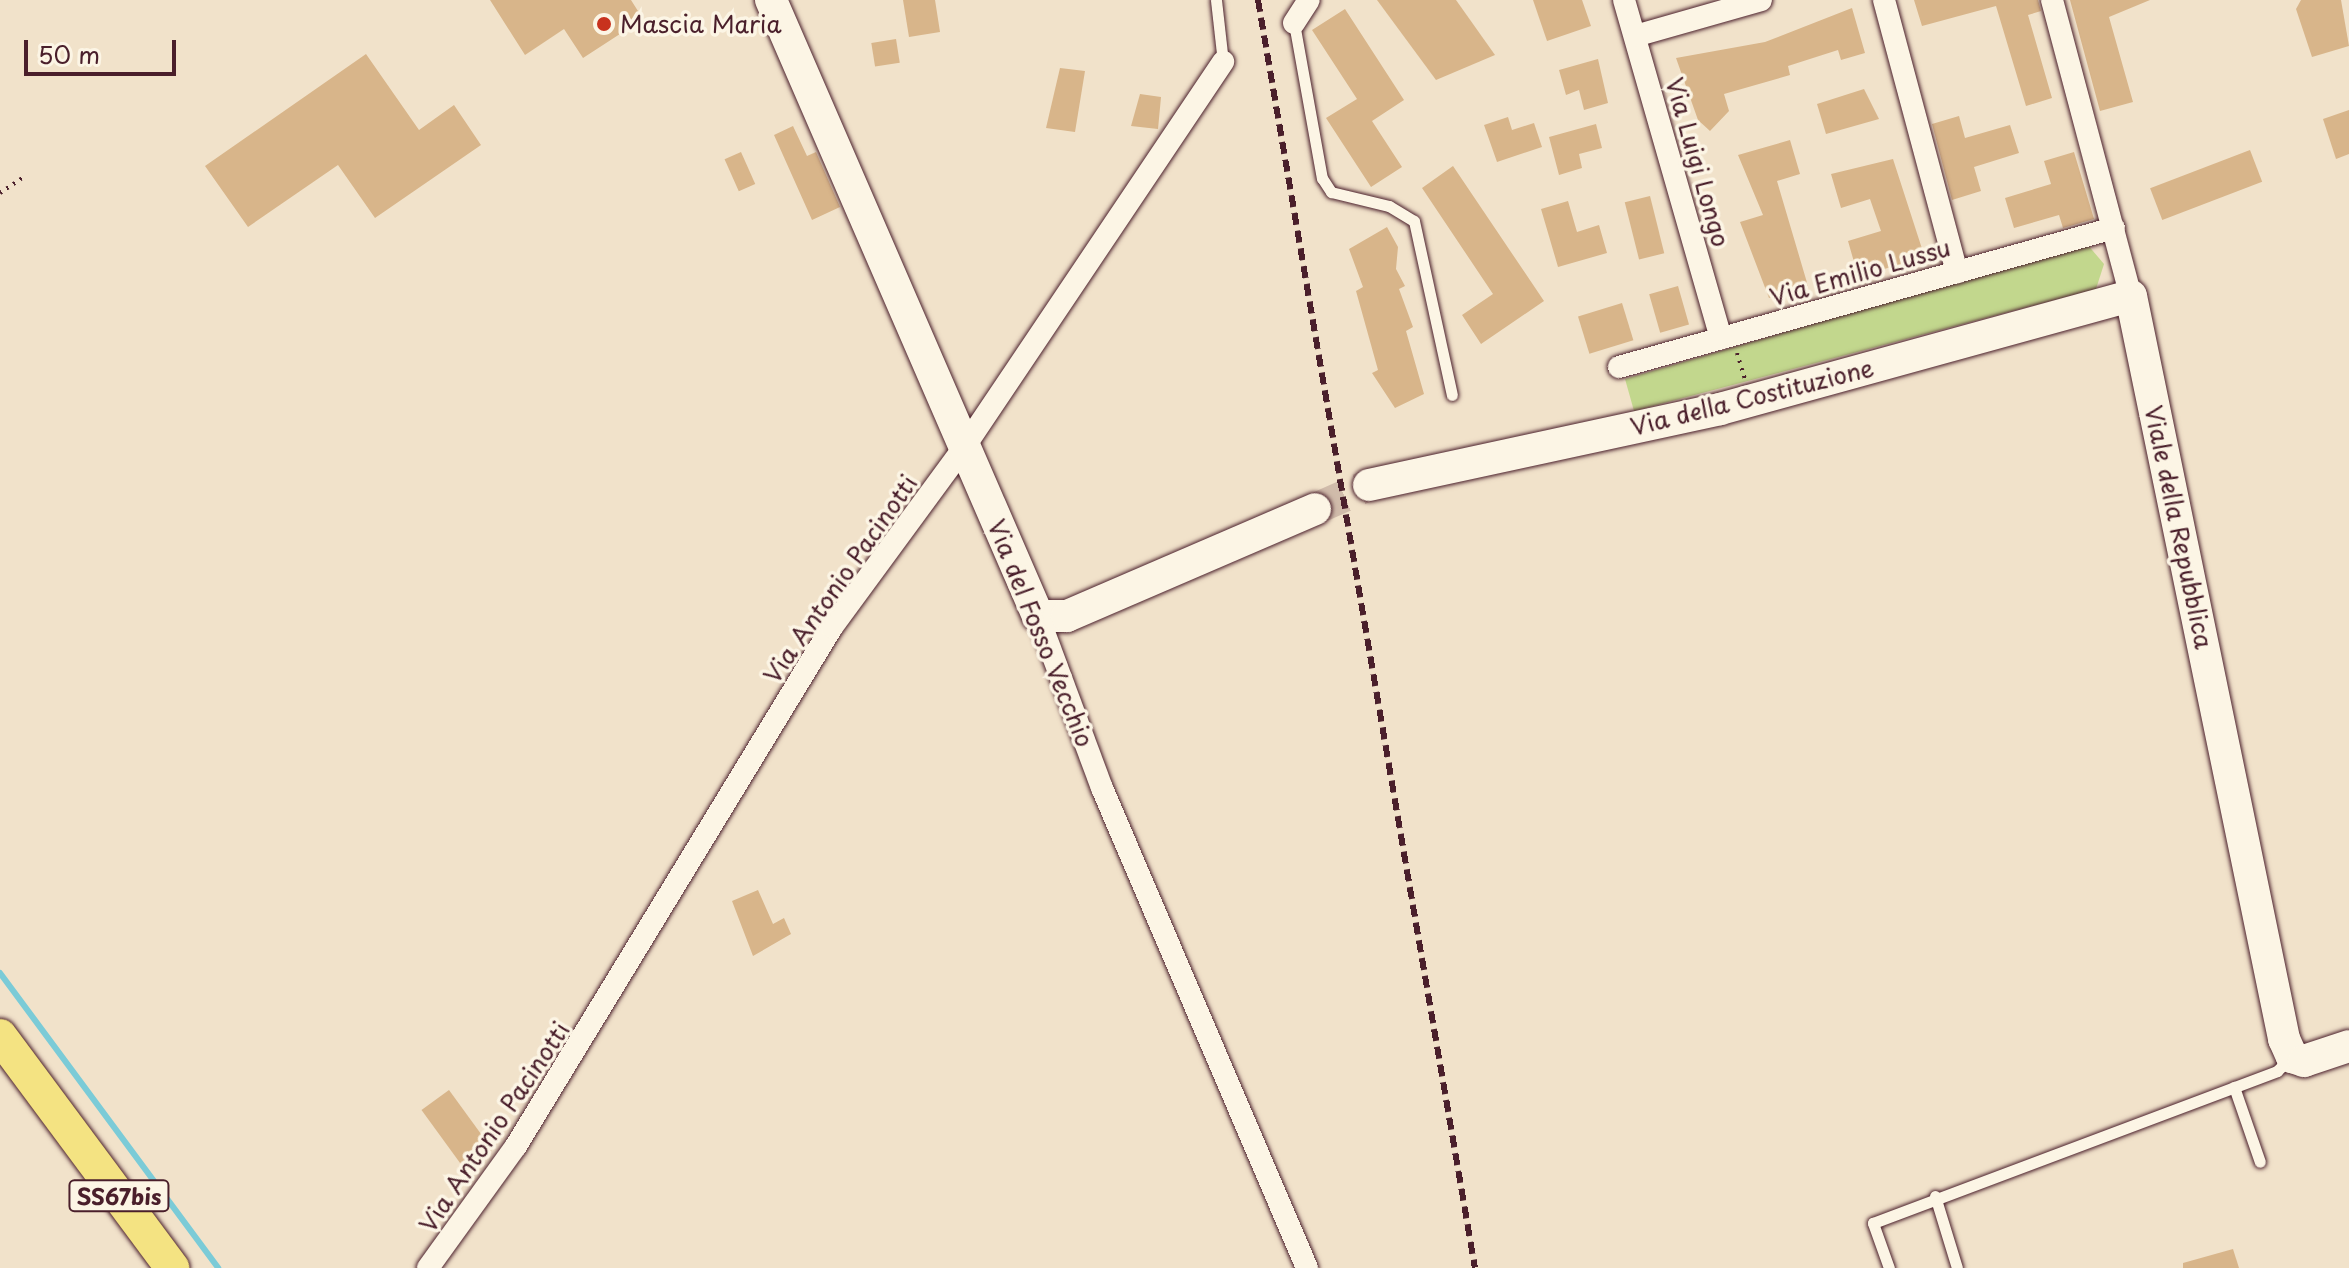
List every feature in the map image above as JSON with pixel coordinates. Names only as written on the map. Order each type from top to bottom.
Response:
[{"type":"main road","name":"SS67bis","points":[[0,1036],[172,1268]]},
{"type":"street","name":"Via del Fosso Vecchio","points":[[771,0],[1038,616],[1102,788],[1307,1268]]},
{"type":"street","points":[[1294,23],[1309,0]]},
{"type":"street","name":"Via Luigi Longo","points":[[1624,0],[1726,336]]},
{"type":"street","points":[[1635,36],[1761,0]]},
{"type":"street","points":[[1884,0],[1957,272]]},
{"type":"street","name":"Viale della Repubblica","points":[[2052,0],[2131,296],[2292,1057]]},
{"type":"street","name":"Via Antonio Pacinotti","points":[[428,1268],[516,1146],[832,627],[965,446],[1223,62]]},
{"type":"street","name":"Via Emilio Lussu","points":[[1619,367],[2114,228]]},
{"type":"street","name":"Via della Costituzione","points":[[1369,485],[1752,401],[2131,296]]},
{"type":"street","points":[[1038,616],[1067,616],[1315,509]]},
{"type":"street","points":[[2292,1057],[2304,1061],[2349,1046]]},
{"type":"lane","name":"Via Antonio Pacinotti","points":[[1216,0],[1223,62]]},
{"type":"lane","points":[[1294,23],[1322,178],[1331,192],[1389,206],[1414,221],[1452,395]]},
{"type":"lane","points":[[1889,1268],[1873,1223],[1935,1196],[2234,1087],[2292,1057]]},
{"type":"lane","points":[[2234,1087],[2260,1162]]},
{"type":"lane","points":[[1935,1196],[1957,1268]]},
{"type":"path","points":[[0,193],[22,178]]},
{"type":"path","points":[[1726,336],[1752,401]]},
{"type":"green space","points":[[2087,244],[2104,264],[2096,289],[1634,411],[1625,379]]},
{"type":"building","points":[[490,0],[631,0],[643,19],[583,58],[564,29],[525,55]]},
{"type":"building","points":[[903,0],[935,0],[940,32],[909,37]]},
{"type":"building","points":[[1377,0],[1456,0],[1495,55],[1436,80]]},
{"type":"building","points":[[1533,0],[1582,0],[1591,26],[1547,41]]},
{"type":"building","points":[[1914,0],[2038,0],[2041,11],[2028,15],[2052,98],[2026,106],[1996,6],[1922,26]]},
{"type":"building","points":[[2070,0],[2150,0],[2109,17],[2133,102],[2100,111]]},
{"type":"building","points":[[2301,0],[2341,0],[2349,46],[2312,57],[2296,9]]},
{"type":"building","points":[[1852,8],[1865,53],[1841,60],[1838,50],[1788,66],[1790,75],[1724,94],[1729,111],[1710,131],[1698,120],[1676,58],[1765,42]]},
{"type":"building","points":[[1345,9],[1404,100],[1372,121],[1402,167],[1371,187],[1326,118],[1357,99],[1312,30]]},
{"type":"building","points":[[896,39],[900,63],[875,67],[871,43]]},
{"type":"building","points":[[366,54],[419,130],[454,105],[481,145],[375,218],[338,165],[248,227],[205,166]]},
{"type":"building","points":[[1598,59],[1608,103],[1584,110],[1579,90],[1566,95],[1559,70]]},
{"type":"building","points":[[1060,68],[1085,71],[1075,132],[1046,128]]},
{"type":"building","points":[[1864,89],[1879,119],[1826,134],[1817,104]]},
{"type":"building","points":[[1140,94],[1161,97],[1158,129],[1131,126]]},
{"type":"building","points":[[2349,110],[2349,154],[2336,159],[2323,119]]},
{"type":"building","points":[[1959,116],[1965,138],[2010,125],[2019,153],[1974,167],[1981,191],[1952,200],[1932,124]]},
{"type":"building","points":[[1508,117],[1512,130],[1534,123],[1542,147],[1497,162],[1484,125]]},
{"type":"building","points":[[1596,124],[1602,148],[1579,154],[1582,168],[1559,175],[1549,137]]},
{"type":"building","points":[[793,126],[807,156],[816,152],[840,207],[812,220],[774,135]]},
{"type":"building","points":[[1790,140],[1800,174],[1777,181],[1808,286],[1769,298],[1740,222],[1763,215],[1738,155]]},
{"type":"building","points":[[2250,150],[2262,182],[2162,220],[2150,188]]},
{"type":"building","points":[[741,152],[755,184],[739,191],[725,159]]},
{"type":"building","points":[[2074,152],[2094,219],[2063,228],[2059,215],[2014,228],[2005,198],[2051,184],[2044,161]]},
{"type":"building","points":[[1893,159],[1925,258],[1858,276],[1848,241],[1881,231],[1870,199],[1841,208],[1831,174]]},
{"type":"building","points":[[1453,166],[1544,301],[1481,344],[1462,315],[1493,294],[1422,188]]},
{"type":"building","points":[[1650,196],[1664,253],[1639,260],[1625,202]]},
{"type":"building","points":[[1568,201],[1577,232],[1599,225],[1607,253],[1558,267],[1541,209]]},
{"type":"building","points":[[1387,227],[1398,247],[1396,269],[1405,286],[1399,289],[1413,327],[1406,331],[1424,394],[1395,408],[1372,373],[1378,370],[1356,291],[1363,287],[1349,249]]},
{"type":"building","points":[[1678,286],[1689,324],[1660,333],[1649,294]]},
{"type":"building","points":[[1622,303],[1633,340],[1589,354],[1578,316]]},
{"type":"building","points":[[758,890],[773,924],[784,918],[791,934],[753,956],[732,901]]},
{"type":"building","points":[[449,1090],[492,1150],[465,1170],[421,1110]]},
{"type":"building","points":[[2233,1249],[2239,1268],[2183,1268],[2183,1263]]},
{"type":"waterway","points":[[0,973],[218,1268]]},
{"type":"tunnel","points":[[1315,509],[1369,485]]},
{"type":"railway","points":[[1258,0],[1475,1268]]},
{"type":"place","name":"Mascia Maria","points":[[604,24]]}]
